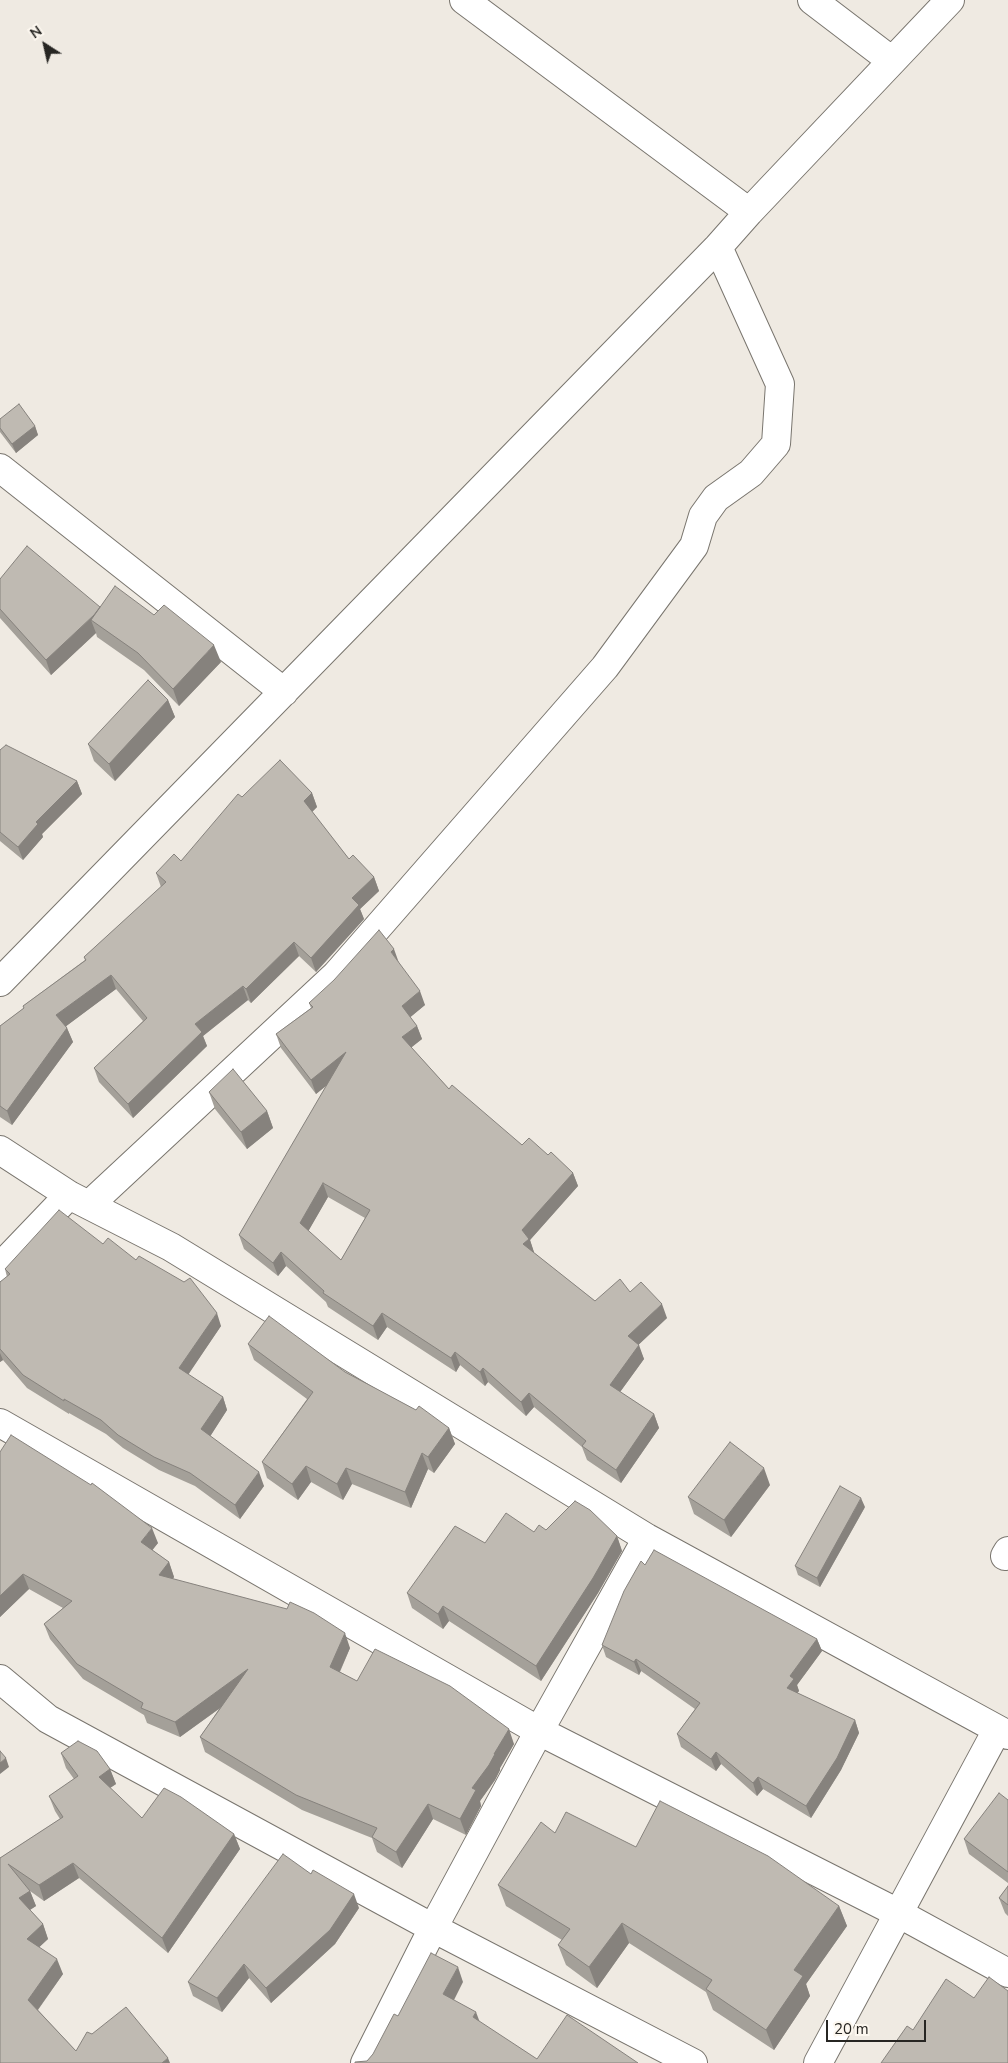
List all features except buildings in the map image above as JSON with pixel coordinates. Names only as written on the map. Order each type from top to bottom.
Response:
[{"type":"street","points":[[464,0],[749,212]]},
{"type":"street","points":[[812,0],[892,61]]},
{"type":"street","points":[[2,978],[718,247],[950,0]]},
{"type":"street","points":[[0,1267],[336,975],[605,667],[694,546],[704,516],[716,498],[751,473],[776,444],[780,384],[718,247]]},
{"type":"street","points":[[0,468],[284,692]]},
{"type":"street","points":[[0,1150],[79,1200],[171,1247],[647,1538],[1003,1732],[898,1913],[818,2063]]},
{"type":"street","points":[[0,1423],[539,1731],[898,1913],[1008,1973]]},
{"type":"street","points":[[365,2063],[433,1928],[539,1731],[647,1538]]},
{"type":"street","points":[[0,1679],[48,1719],[433,1928],[693,2063]]}]
